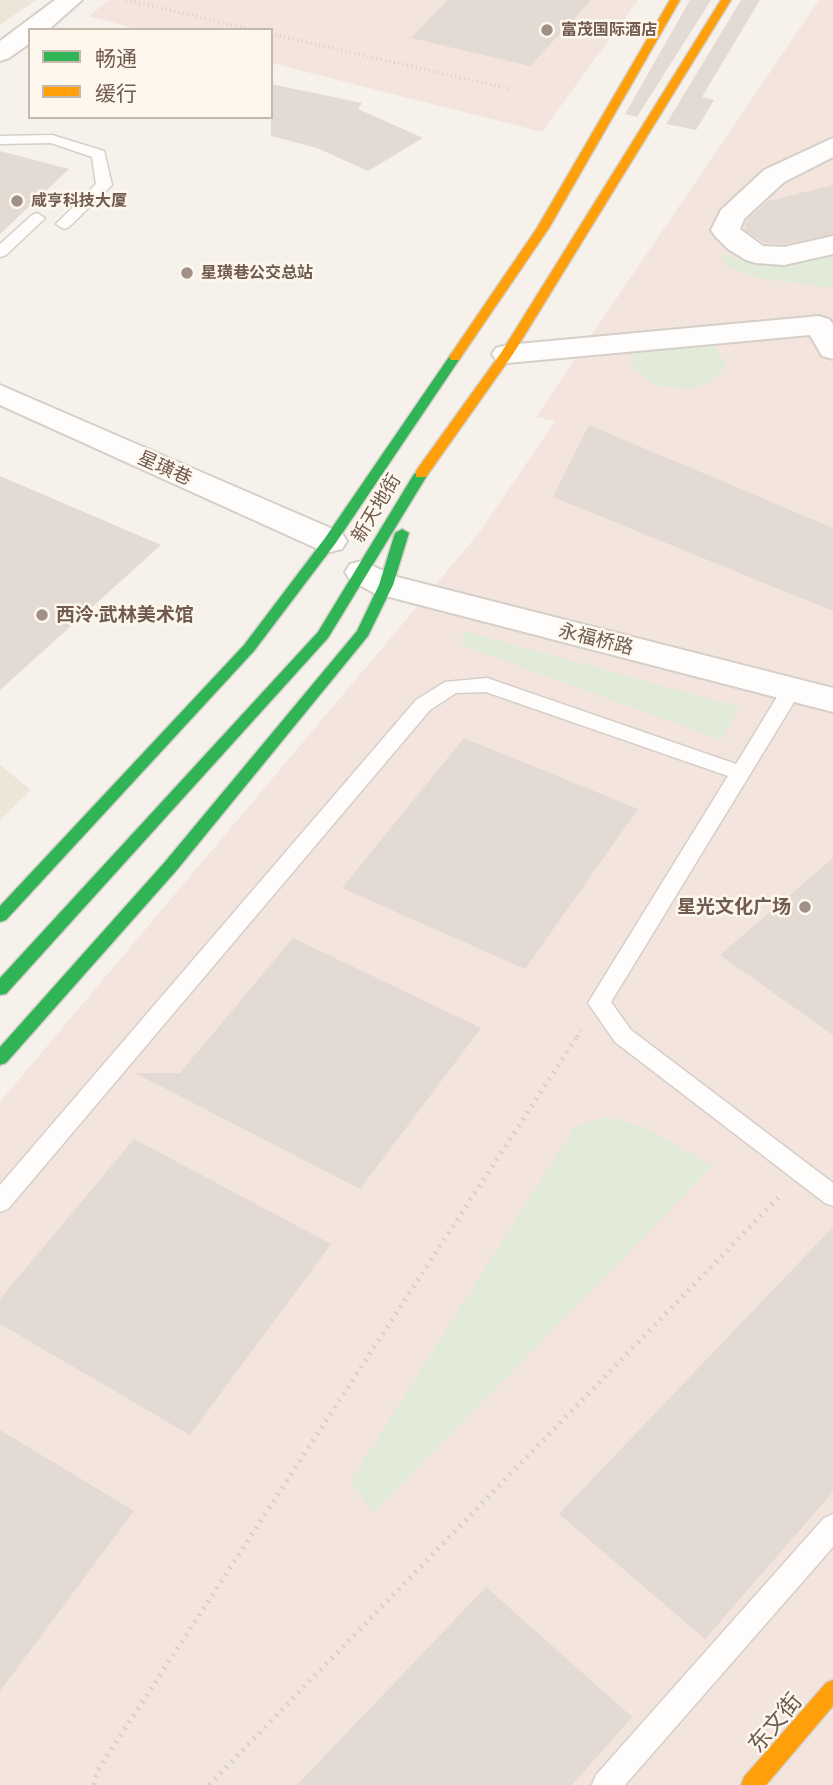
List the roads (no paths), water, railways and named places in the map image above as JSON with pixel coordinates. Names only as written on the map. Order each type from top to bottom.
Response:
[{"type":"main road","name":"新天地街","points":[[0,916],[248,648],[330,541],[543,228],[675,0]]},
{"type":"main road","name":"新天地街","points":[[0,989],[374,578],[420,476],[508,354],[726,0]]},
{"type":"main road","points":[[0,1058],[170,867],[363,634],[374,578],[420,476]]},
{"type":"main road","name":"东文街","points":[[752,1785],[833,1690]]},
{"type":"street","points":[[34,28],[70,0]]},
{"type":"street","points":[[0,52],[28,32]]},
{"type":"street","points":[[833,146],[774,176],[731,216],[724,230],[756,254],[784,256],[833,245]]},
{"type":"street","points":[[508,354],[828,332]]},
{"type":"street","name":"星璜巷","points":[[0,394],[330,541]]},
{"type":"street","name":"永福桥路","points":[[374,578],[833,700]]},
{"type":"lane","points":[[0,139],[52,139],[99,154],[104,185],[64,224]]},
{"type":"lane","points":[[0,252],[37,218]]},
{"type":"lane","points":[[0,1202],[423,705],[452,687],[487,685],[740,773]]},
{"type":"lane","points":[[792,689],[598,1003],[623,1036],[833,1196]]},
{"type":"lane","points":[[606,1785],[833,1527]]},
{"type":"place","name":"富茂国际酒店","points":[[547,30]]},
{"type":"place","name":"咸亨科技大厦","points":[[17,201]]},
{"type":"place","name":"星璜巷公交总站","points":[[187,273]]},
{"type":"place","name":"西泠·武林美术馆","points":[[42,615]]},
{"type":"place","name":"星光文化广场","points":[[805,907]]}]
